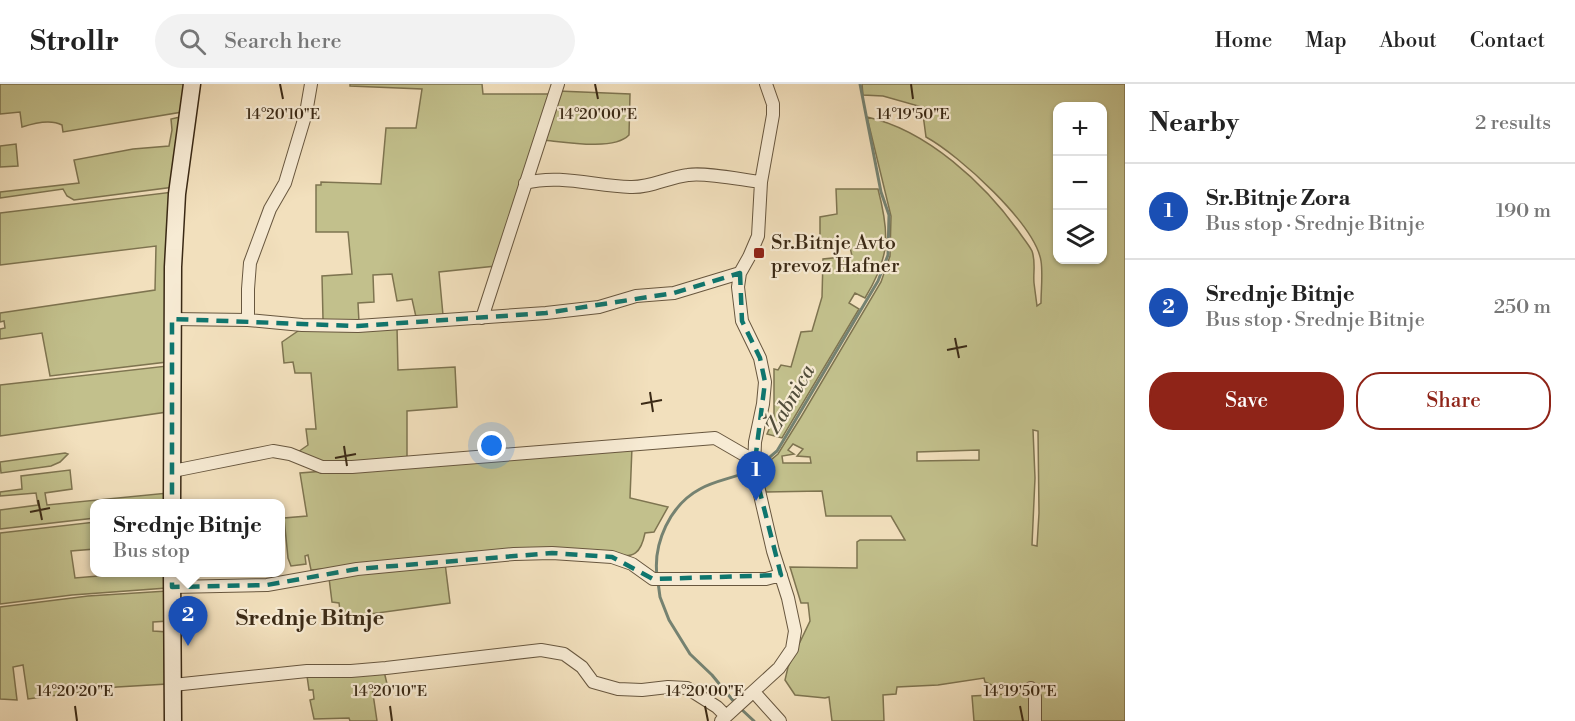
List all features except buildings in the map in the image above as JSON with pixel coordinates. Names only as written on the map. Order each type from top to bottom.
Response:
[{"type":"main road","points":[[172,499],[172,319],[177,194],[192,84]]},
{"type":"main road","points":[[172,580],[173,721]]},
{"type":"street","points":[[248,320],[250,262],[270,209],[285,183],[306,113],[311,84]]},
{"type":"street","points":[[482,318],[558,84]]},
{"type":"street","points":[[173,680],[307,671],[351,671],[541,650],[564,654],[582,667],[593,682],[618,689],[687,688],[717,707],[726,716],[779,668],[792,649],[795,631],[793,616],[773,551],[753,460],[765,382],[760,358],[742,321],[738,287],[740,273],[758,236],[761,182],[773,115],[773,104],[766,84]]},
{"type":"street","points":[[525,183],[538,179],[555,179],[631,188],[690,174],[761,182]]},
{"type":"street","points":[[172,319],[248,320],[302,326],[358,326],[482,318],[598,307],[636,296],[674,293],[740,273]]},
{"type":"street","points":[[173,471],[273,450],[322,467],[351,467],[715,438],[753,460]]},
{"type":"street","points":[[172,580],[267,585],[357,569],[514,554],[552,553],[612,556],[658,579],[766,579],[781,575]]},
{"type":"street","points":[[1031,688],[1035,697],[1035,721]]},
{"type":"street","points":[[749,696],[780,721]]},
{"type":"highlighted area","points":[[740,273],[742,321],[760,358],[765,382],[754,469],[781,575],[653,579],[612,557],[552,553],[357,569],[267,585],[172,587],[172,319],[358,326],[546,313],[674,293]]},
{"type":"shaded area","points":[[0,84],[186,84],[182,112],[63,132],[62,125],[53,122],[22,127],[20,112],[0,114]]},
{"type":"shaded area","points":[[350,84],[482,84],[483,94],[552,94],[496,266],[439,272],[443,315],[416,317],[412,299],[397,301],[392,274],[373,275],[374,302],[358,303],[359,322],[327,322],[323,319],[322,276],[352,274],[348,232],[316,232],[316,185],[321,185],[321,182],[381,184],[386,128],[416,128],[422,89],[350,86]]},
{"type":"shaded area","points":[[862,84],[1125,84],[1125,721],[1038,721],[1026,685],[992,688],[992,685],[985,682],[984,678],[938,685],[897,687],[896,694],[883,695],[884,721],[832,721],[829,697],[795,695],[785,680],[788,667],[810,621],[808,603],[801,603],[790,567],[857,568],[857,542],[860,540],[905,540],[891,516],[826,516],[822,491],[766,492],[760,469],[778,454],[801,417],[881,282],[890,256],[891,216],[867,117],[889,124],[932,146],[953,161],[989,196],[1032,251],[1037,306],[1041,303],[1041,261],[1036,246],[1011,210],[975,174],[926,137],[922,107],[883,96],[863,95]],"holes":[[[1033,430],[1038,431],[1037,546],[1032,545],[1035,478]],[[793,444],[803,449],[797,456],[810,457],[811,463],[783,463],[782,456],[794,454],[788,450]],[[979,450],[979,460],[917,461],[917,452]]]},
{"type":"shaded area","points":[[558,91],[630,94],[629,135],[622,140],[601,144],[543,140]]},
{"type":"shaded area","points":[[180,117],[174,187],[74,200],[67,196],[63,189],[0,198],[0,192],[79,183],[74,160],[133,149],[169,146],[172,130],[171,119]]},
{"type":"shaded area","points":[[16,144],[18,166],[0,167],[0,146]]},
{"type":"shaded area","points":[[836,189],[878,189],[886,233],[883,258],[865,298],[855,293],[849,303],[859,309],[782,438],[767,434],[774,418],[774,369],[778,370],[781,365],[791,367],[801,332],[812,331],[822,297],[823,259],[852,256],[850,247],[820,248],[820,217],[837,214]]},
{"type":"shaded area","points":[[173,192],[167,362],[50,376],[42,333],[0,339],[0,329],[5,328],[4,321],[0,322],[0,313],[155,290],[156,246],[0,265],[0,213]]},
{"type":"shaded area","points":[[397,327],[398,370],[455,367],[457,407],[407,411],[407,457],[404,460],[324,463],[298,452],[308,445],[306,429],[316,429],[311,373],[295,373],[293,362],[284,363],[282,342],[301,329]]},
{"type":"shaded area","points":[[167,366],[167,412],[0,436],[0,385]]},
{"type":"shaded area","points":[[632,447],[630,498],[668,507],[654,532],[645,533],[639,550],[627,556],[614,554],[311,570],[308,555],[305,556],[306,564],[291,566],[288,558],[285,518],[307,516],[300,473]]},
{"type":"shaded area","points":[[68,454],[60,462],[51,466],[1,473],[0,462]]},
{"type":"shaded area","points":[[70,470],[72,489],[45,493],[47,505],[90,501],[90,519],[0,529],[0,510],[38,505],[36,493],[0,496],[0,492],[22,489],[21,476]]},
{"type":"shaded area","points":[[168,493],[168,499],[108,499]]},
{"type":"shaded area","points":[[90,523],[90,549],[71,551],[75,578],[166,577],[167,588],[72,595],[0,604],[0,533]]},
{"type":"shaded area","points":[[445,563],[450,603],[341,618],[339,603],[332,602],[329,578]]},
{"type":"shaded area","points":[[167,591],[169,621],[153,622],[153,631],[168,632],[167,684],[117,687],[28,699],[23,665],[13,667],[17,700],[0,699],[0,607],[88,596]]},
{"type":"shaded area","points":[[384,671],[387,684],[372,687],[377,721],[350,721],[349,718],[314,719],[310,700],[314,699],[313,690],[309,690],[307,676]]},
{"type":"shaded area","points":[[1026,693],[1032,697],[1032,721],[974,721],[972,696]]},
{"type":"waterway","name":"Žabnica","points":[[758,467],[777,451],[878,281],[888,255],[889,215],[881,192],[860,84]]},
{"type":"waterway","name":"Žabnica","points":[[657,576],[656,563],[661,538],[672,515],[680,505],[689,496],[706,486],[752,470]]},
{"type":"waterway","name":"Žabnica","points":[[658,582],[660,597],[669,620],[690,654],[712,675],[735,703]]},
{"type":"waterway","name":"Žabnica","points":[[740,708],[754,721]]},
{"type":"place","name":"Sr.Bitnje Avto prevoz Hafner","points":[[759,253]]},
{"type":"place","name":"Sr.Bitnje Zora","points":[[756,501]]},
{"type":"place","name":"Srednje Bitnje","points":[[188,646]]},
{"type":"district","name":"Srednje Bitnje","points":[[310,617]]}]
